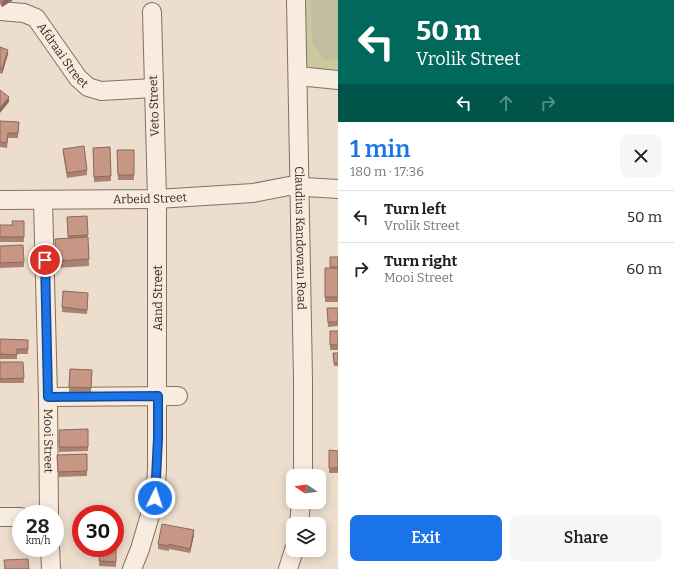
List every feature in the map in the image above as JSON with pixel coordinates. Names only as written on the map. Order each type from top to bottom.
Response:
[{"type":"street","name":"Claudius Kandovazu Road","points":[[296,0],[303,379],[303,469]]},
{"type":"street","name":"Afdraai Street","points":[[0,12],[24,13],[36,18],[78,78],[88,86],[101,91],[154,88]]},
{"type":"street","name":"Veto Street","points":[[152,12],[157,199]]},
{"type":"street","points":[[298,76],[338,80]]},
{"type":"street","name":"Arbeid Street","points":[[0,200],[157,199],[253,193],[278,187],[299,186],[338,189]]},
{"type":"street","name":"Aand Street","points":[[132,569],[143,542],[155,498],[158,438],[157,199]]},
{"type":"street","name":"Mooi Street","points":[[43,200],[49,505]]},
{"type":"street","points":[[48,397],[178,396]]},
{"type":"street","points":[[0,517],[12,517]]},
{"type":"street","points":[[50,557],[51,569]]},
{"type":"street","points":[[288,569],[292,557]]},
{"type":"shaded area","points":[[296,0],[338,0],[338,80],[298,76]]},
{"type":"shaded area","points":[[311,0],[338,0],[338,60],[323,59],[312,41]]},
{"type":"building","points":[[0,47],[8,50],[2,69],[0,68]]},
{"type":"building","points":[[0,90],[9,97],[0,108]]},
{"type":"building","points":[[0,121],[19,122],[18,133],[8,133],[7,143],[0,142]]},
{"type":"building","points":[[84,146],[87,170],[67,173],[63,149]]},
{"type":"building","points":[[110,147],[111,176],[94,177],[93,148]]},
{"type":"building","points":[[117,150],[134,150],[134,175],[118,175]]},
{"type":"building","points":[[87,216],[88,235],[68,236],[67,217]]},
{"type":"building","points":[[12,221],[24,221],[24,237],[0,237],[0,225],[13,225]]},
{"type":"building","points":[[88,237],[89,259],[56,261],[55,239]]},
{"type":"building","points":[[23,245],[24,262],[0,263],[0,246]]},
{"type":"building","points":[[330,257],[338,257],[338,267],[330,267]]},
{"type":"building","points":[[325,268],[338,268],[338,297],[325,297]]},
{"type":"building","points":[[63,291],[88,293],[87,310],[62,307]]},
{"type":"building","points":[[327,308],[338,308],[338,322],[328,322]]},
{"type":"building","points":[[330,331],[338,331],[338,345],[330,345]]},
{"type":"building","points":[[0,339],[28,340],[28,349],[17,349],[17,355],[0,354]]},
{"type":"building","points":[[333,353],[338,353],[338,363],[334,363]]},
{"type":"building","points":[[0,362],[23,362],[24,378],[0,379]]},
{"type":"building","points":[[70,369],[92,370],[91,388],[69,387]]},
{"type":"building","points":[[88,429],[88,447],[59,447],[59,430]]},
{"type":"building","points":[[329,450],[338,451],[338,468],[329,468]]},
{"type":"building","points":[[87,454],[87,471],[58,472],[57,455]]},
{"type":"building","points":[[162,524],[194,530],[190,549],[169,544],[169,546],[158,544]]},
{"type":"building","points":[[99,557],[116,557],[116,562],[99,561]]},
{"type":"building","points":[[28,559],[29,569],[5,569],[4,560]]},
{"type":"route","points":[[45,260],[48,397],[158,396],[158,438],[155,498]]}]
